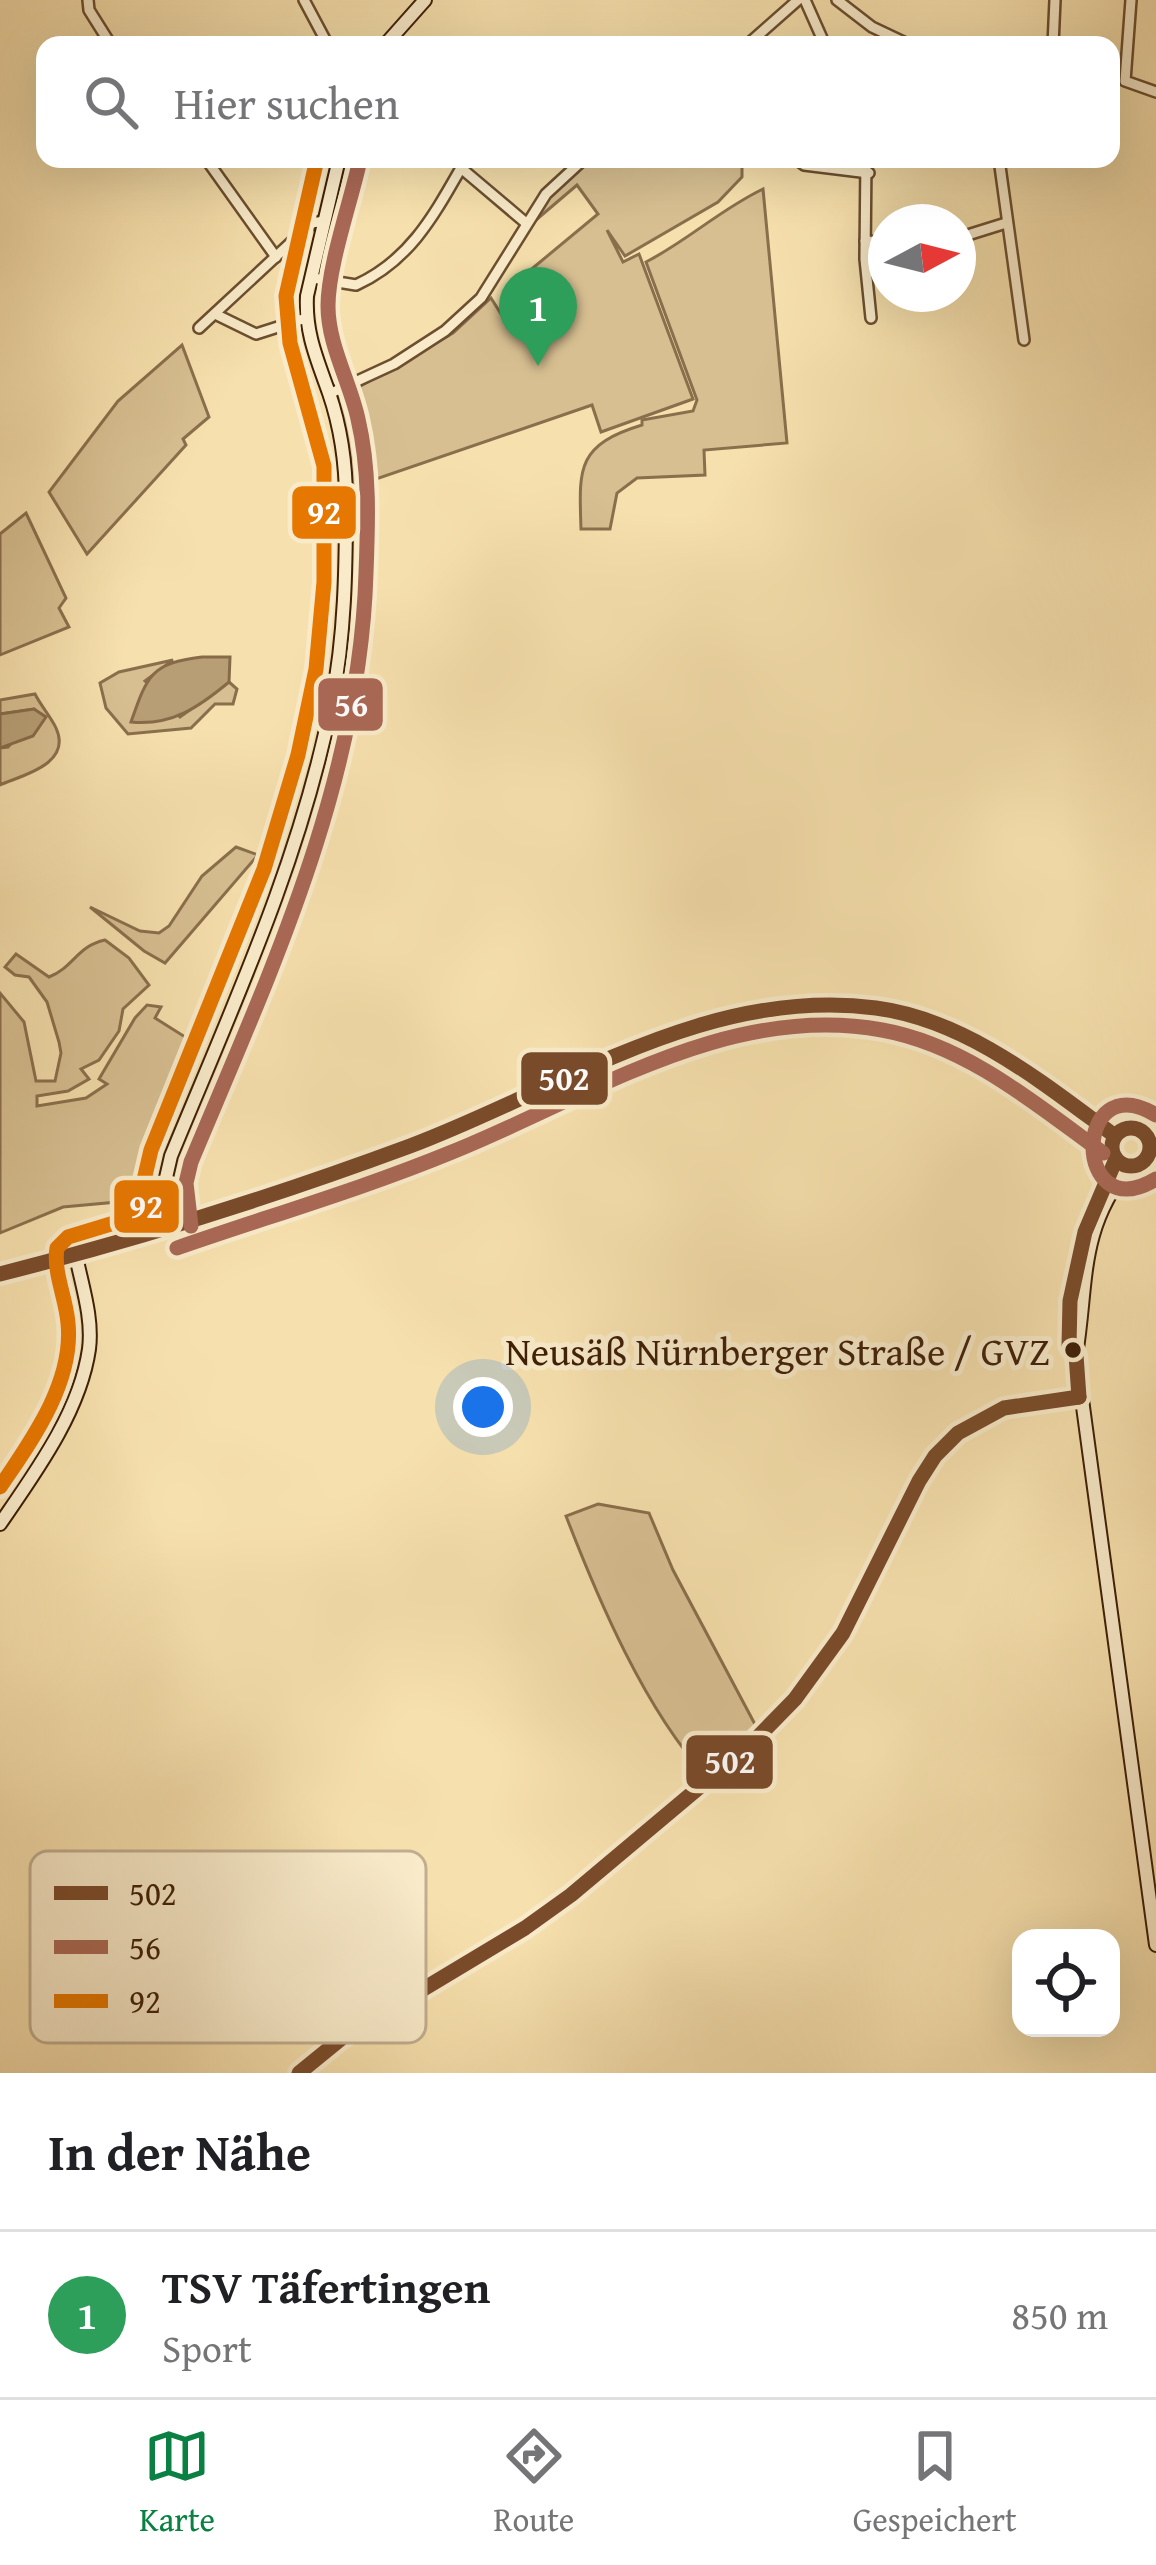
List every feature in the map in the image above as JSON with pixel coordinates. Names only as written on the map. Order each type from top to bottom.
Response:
[{"type":"street","points":[[88,0],[105,36]]},
{"type":"street","points":[[304,0],[323,36]]},
{"type":"street","points":[[393,36],[424,0]]},
{"type":"street","points":[[758,36],[802,0],[821,36]]},
{"type":"street","points":[[837,0],[891,36]]},
{"type":"street","points":[[1053,36],[1055,0]]},
{"type":"street","points":[[1131,0],[1125,80],[1156,92]]},
{"type":"street","points":[[212,168],[276,257]]},
{"type":"street","points":[[170,1228],[165,1182],[170,1156],[290,855],[310,797],[333,698],[342,619],[345,464],[306,318],[337,168]]},
{"type":"street","points":[[313,278],[356,284],[403,255],[426,229],[461,168]]},
{"type":"street","points":[[467,168],[526,223]]},
{"type":"street","points":[[329,394],[394,364],[445,331],[481,298],[546,194],[574,168]]},
{"type":"street","points":[[825,168],[868,172]]},
{"type":"street","points":[[867,168],[865,242],[871,318]]},
{"type":"street","points":[[1000,168],[1024,340]]},
{"type":"street","points":[[199,328],[312,223],[324,221]]},
{"type":"street","points":[[976,232],[1006,223]]},
{"type":"street","points":[[215,314],[256,334],[306,318]]},
{"type":"street","points":[[0,1274],[76,1256],[270,1194],[449,1131],[685,1028],[752,1010],[810,1003],[881,1008],[964,1035],[1019,1067],[1115,1136]]},
{"type":"street","points":[[1144,1133],[1156,1119]]},
{"type":"street","points":[[1085,1247],[1129,1167],[1148,1157],[1150,1144],[1144,1133],[1130,1128],[1115,1136],[1112,1148],[1116,1159],[1129,1167]]},
{"type":"street","points":[[1116,1159],[1085,1247],[1076,1355],[1156,1945]]},
{"type":"street","points":[[0,1524],[56,1435],[88,1351],[89,1326],[76,1256]]},
{"type":"street","points":[[426,1987],[579,1889],[752,1743],[820,1669],[859,1605],[919,1481],[958,1433],[1004,1408],[1079,1397]]},
{"type":"street","points":[[299,2073],[336,2043]]},
{"type":"shaded area","points":[[576,168],[742,168],[742,177],[718,202],[625,256],[607,230],[623,262],[639,254],[693,399],[601,432],[592,405],[350,488],[350,458],[336,400],[453,333],[491,298],[503,317],[541,301],[528,272],[598,214],[577,185],[536,220],[531,216]]},
{"type":"shaded area","points":[[763,189],[787,443],[704,450],[705,475],[637,478],[617,493],[610,529],[581,529],[582,475],[593,451],[604,441],[642,425],[642,420],[693,411],[697,400],[646,262]]},
{"type":"shaded area","points":[[182,345],[209,417],[183,439],[186,445],[87,554],[49,492],[118,401]]},
{"type":"shaded area","points":[[26,513],[66,598],[59,608],[69,627],[0,655],[0,534]]},
{"type":"shaded area","points":[[230,657],[229,682],[184,713],[159,721],[131,722],[153,674],[172,663]]},
{"type":"shaded area","points":[[173,660],[145,681],[180,717],[229,682],[237,689],[233,704],[215,704],[191,728],[128,734],[106,708],[100,683],[119,672]]},
{"type":"shaded area","points":[[35,694],[56,728],[57,751],[42,767],[0,785],[0,748],[8,747],[38,713],[34,709],[0,714],[0,700]]},
{"type":"shaded area","points":[[34,709],[46,717],[33,736],[0,748],[0,714]]},
{"type":"shaded area","points":[[236,847],[258,855],[165,963],[90,907],[140,931],[159,933],[169,926],[202,876]]},
{"type":"shaded area","points":[[105,940],[129,958],[149,985],[123,1009],[119,1031],[99,1060],[81,1069],[89,1079],[68,1091],[37,1096],[37,1106],[86,1098],[107,1084],[99,1079],[147,1005],[161,1007],[155,1018],[190,1040],[128,1201],[63,1207],[0,1233],[0,993],[24,1022],[36,1081],[55,1081],[61,1053],[47,1002],[29,977],[5,967],[16,954],[49,977]]},
{"type":"shaded area","points":[[598,1504],[649,1513],[673,1570],[758,1730],[706,1776],[643,1687],[566,1516]]},
{"type":"transit line","name":"92","points":[[0,1487],[48,1410],[64,1367],[68,1323],[57,1248],[68,1237],[147,1213],[144,1180],[151,1150],[264,869],[298,755],[316,669],[324,582],[324,466],[290,343],[286,296],[315,168]]},
{"type":"transit line","name":"56","points":[[191,1226],[186,1183],[191,1162],[306,875],[347,727],[360,651],[367,535],[365,457],[328,306],[335,254],[358,168]]},
{"type":"transit line","name":"502","points":[[0,1274],[309,1182],[467,1123],[636,1047],[753,1012],[813,1005],[876,1008],[942,1026],[1003,1057],[1115,1136]]},
{"type":"transit line","name":"56","points":[[177,1248],[418,1165],[660,1060],[769,1030],[825,1025],[882,1030],[943,1049],[999,1079],[1103,1153]]},
{"type":"transit line","name":"56","points":[[1156,1115],[1128,1105],[1109,1111],[1097,1126],[1093,1147],[1097,1168],[1109,1183],[1128,1189],[1156,1179]]},
{"type":"transit line","name":"502","points":[[1131,1128],[1145,1133],[1150,1147],[1145,1161],[1131,1166],[1117,1161],[1112,1147],[1117,1133],[1131,1128]]},
{"type":"transit line","name":"502","points":[[1079,1397],[1076,1355],[1069,1345],[1070,1301],[1085,1232],[1116,1159]]},
{"type":"transit line","name":"502","points":[[426,1988],[571,1895],[752,1743],[795,1699],[843,1633],[919,1481],[958,1433],[1004,1408],[1079,1397]]},
{"type":"transit line","name":"502","points":[[299,2073],[336,2043]]},
{"type":"place","name":"TSV Täfertingen","points":[[538,366]]},
{"type":"place","name":"Neusäß Nürnberger Straße / GVZ","points":[[1073,1350]]}]
